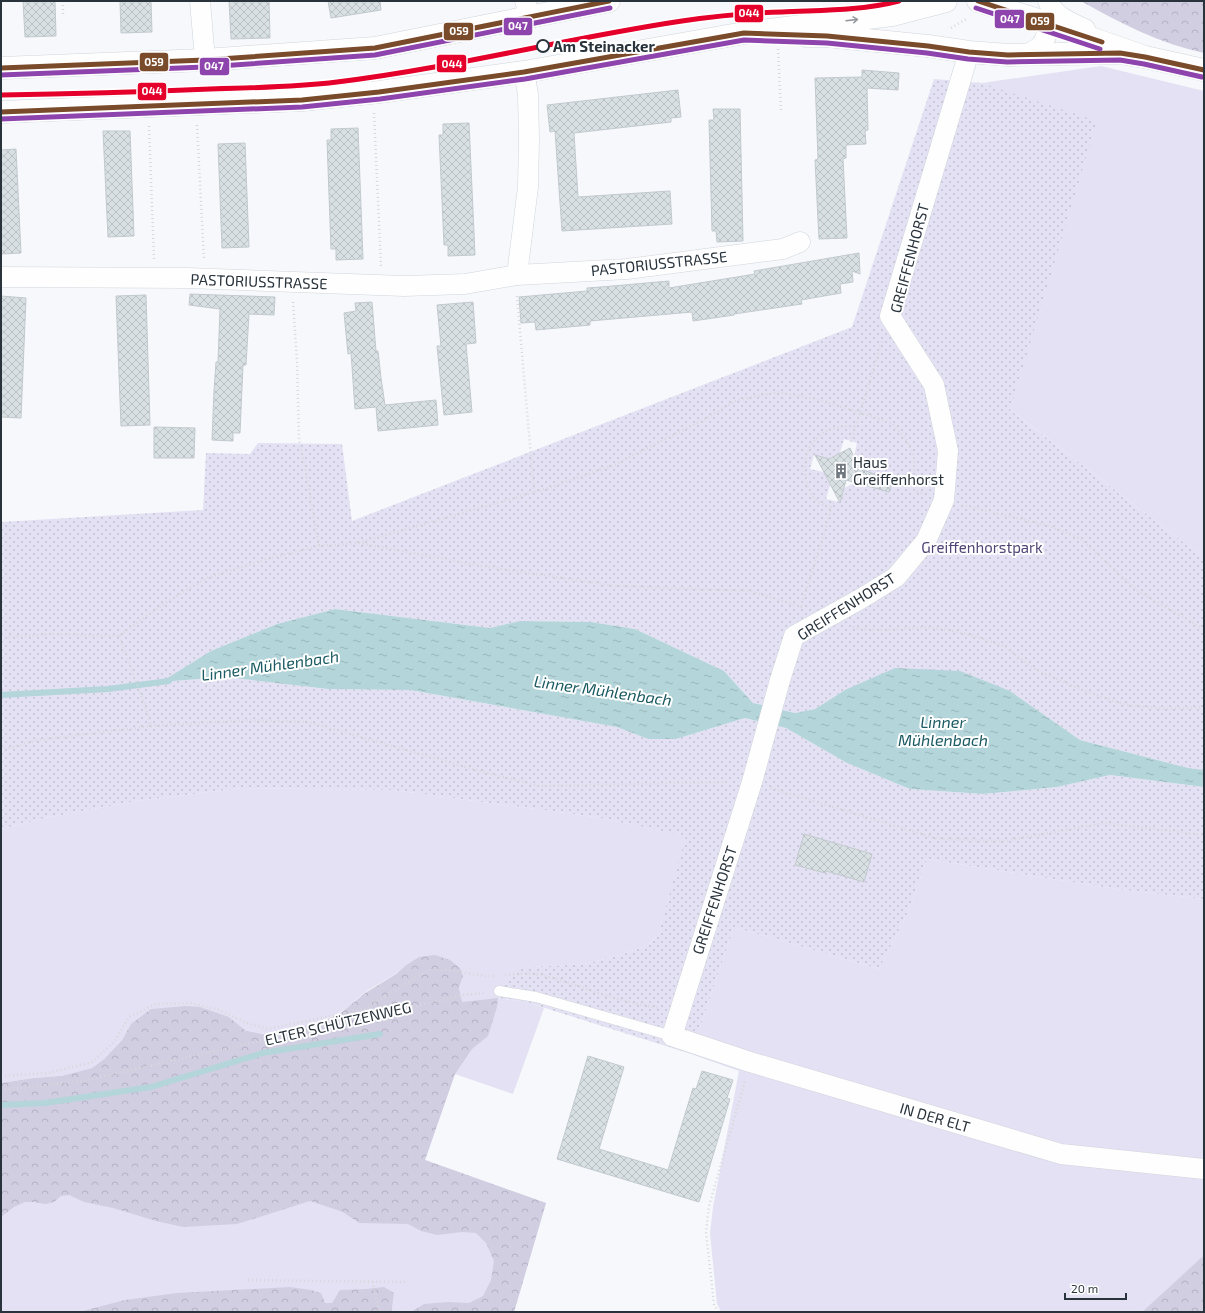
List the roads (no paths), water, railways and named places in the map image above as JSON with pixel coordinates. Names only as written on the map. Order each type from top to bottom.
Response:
[{"type":"main road","points":[[1,68],[205,60],[375,48],[527,9],[608,1]]},
{"type":"main road","points":[[1,112],[302,100],[379,92],[524,72],[744,33],[892,15],[946,1]]},
{"type":"main road","points":[[985,3],[1049,11],[1145,56]]},
{"type":"main road","points":[[744,33],[827,36],[1008,55],[1120,53],[1145,56],[1204,70]]},
{"type":"street","points":[[200,1],[205,60]]},
{"type":"street","points":[[1025,55],[1036,50],[1042,44],[1046,36],[1049,11]]},
{"type":"street","name":"GREIFFENHORST","points":[[672,1036],[752,782],[780,680],[794,636],[896,577],[926,541],[944,500],[948,451],[934,385],[890,316],[969,52]]},
{"type":"street","points":[[516,275],[528,187],[528,101],[524,72]]},
{"type":"street","name":"PASTORIUSSTRASSE","points":[[1,277],[205,279],[404,286],[465,284],[516,275],[627,269],[783,249],[800,242]]},
{"type":"street","name":"IN DER ELT","points":[[672,1036],[750,1062],[1061,1154],[1204,1169]]},
{"type":"lane","points":[[499,991],[536,997],[672,1036]]},
{"type":"water","name":"Linner Mühlenbach","points":[[335,609],[490,628],[520,621],[591,622],[635,629],[724,671],[753,703],[795,713],[815,709],[845,690],[895,668],[960,671],[1010,691],[1080,740],[1188,768],[1204,770],[1204,787],[1110,775],[1057,787],[983,794],[910,789],[847,763],[786,728],[745,718],[676,739],[648,739],[617,727],[410,690],[328,689],[225,677],[161,682],[211,651],[277,624]]},
{"type":"waterway","name":"Linner Mühlenbach","points":[[1,695],[108,689],[169,681]]},
{"type":"waterway","points":[[1,1105],[45,1103],[151,1087],[263,1053],[380,1034]]},
{"type":"place","name":"Am Steinacker","points":[[543,46]]},
{"type":"place","name":"Haus Greiffenhorst","points":[[841,471]]},
{"type":"park label","name":"Greiffenhorstpark","points":[[982,547]]}]
